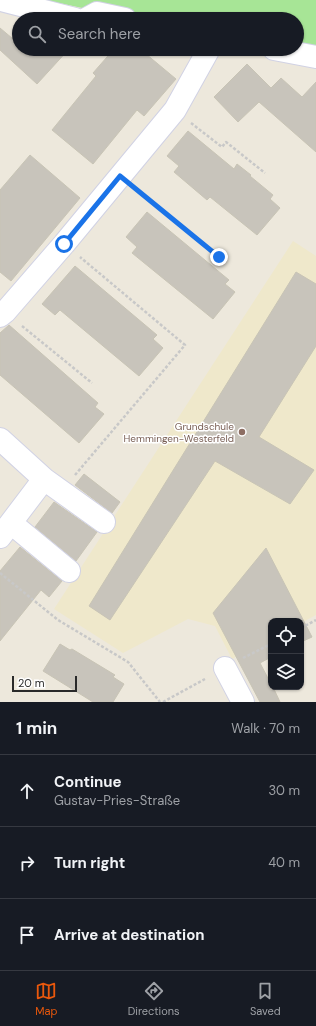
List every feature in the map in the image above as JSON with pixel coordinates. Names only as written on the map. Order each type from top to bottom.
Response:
[{"type":"street","points":[[0,0],[47,12]]},
{"type":"street","points":[[304,55],[316,57]]},
{"type":"street","points":[[3,314],[64,244],[175,110],[205,56]]},
{"type":"street","points":[[0,439],[44,479],[104,522]]},
{"type":"street","points":[[44,479],[5,530],[69,571]]},
{"type":"street","points":[[225,668],[243,702]]},
{"type":"path","points":[[175,110],[222,147],[226,142],[265,173]]},
{"type":"path","points":[[120,176],[219,257]]},
{"type":"path","points":[[44,479],[70,480],[185,345],[64,244]]},
{"type":"path","points":[[3,314],[92,383]]},
{"type":"path","points":[[0,573],[58,620],[128,662],[160,702]]},
{"type":"path","points":[[304,626],[316,620]]},
{"type":"path","points":[[163,702],[268,646]]},
{"type":"shaded area","name":"Grundschule Hemmingen-Westerfeld","points":[[293,241],[316,256],[316,615],[304,621],[304,618],[268,618],[268,641],[232,659],[215,626],[188,619],[123,653],[54,609]]},
{"type":"green space","points":[[45,0],[316,0],[316,48],[304,45],[304,12],[128,12],[94,4],[87,9]]},
{"type":"building","points":[[0,28],[12,38],[12,56],[63,56],[37,84],[0,50]]},
{"type":"building","points":[[108,56],[148,56],[176,79],[144,116],[137,110],[93,164],[52,130],[96,76],[93,73]]},
{"type":"building","points":[[247,64],[271,88],[281,78],[302,97],[316,82],[316,152],[259,102],[238,122],[214,97]]},
{"type":"building","points":[[188,131],[234,169],[237,164],[273,195],[270,199],[280,208],[257,235],[210,197],[207,200],[174,172],[179,166],[167,156]]},
{"type":"building","points":[[30,155],[80,198],[11,281],[0,272],[0,190]]},
{"type":"building","points":[[147,212],[229,280],[225,284],[235,292],[213,319],[132,253],[137,247],[126,237]]},
{"type":"building","points":[[75,266],[157,335],[153,339],[163,348],[139,376],[60,310],[55,315],[42,304]]},
{"type":"building","points":[[296,272],[316,284],[316,346],[259,437],[314,470],[290,504],[215,461],[110,620],[89,606]]},
{"type":"building","points":[[9,325],[98,403],[95,407],[104,414],[79,443],[0,375],[0,333]]},
{"type":"building","points":[[84,474],[120,502],[112,513],[75,485]]},
{"type":"building","points":[[54,502],[97,532],[76,561],[35,527]]},
{"type":"building","points":[[20,547],[62,581],[49,597],[41,590],[0,641],[0,571]]},
{"type":"building","points":[[266,548],[302,618],[268,618],[268,659],[260,663],[268,678],[268,690],[274,690],[280,702],[260,702],[213,613]]},
{"type":"building","points":[[304,622],[312,637],[304,641]]},
{"type":"building","points":[[60,644],[70,650],[72,649],[115,675],[113,677],[124,684],[113,702],[93,702],[43,671]]},
{"type":"place","name":"Grundschule Hemmingen-Westerfeld","points":[[242,432]]},
{"type":"route","points":[[64,244],[120,176],[219,257]]}]
